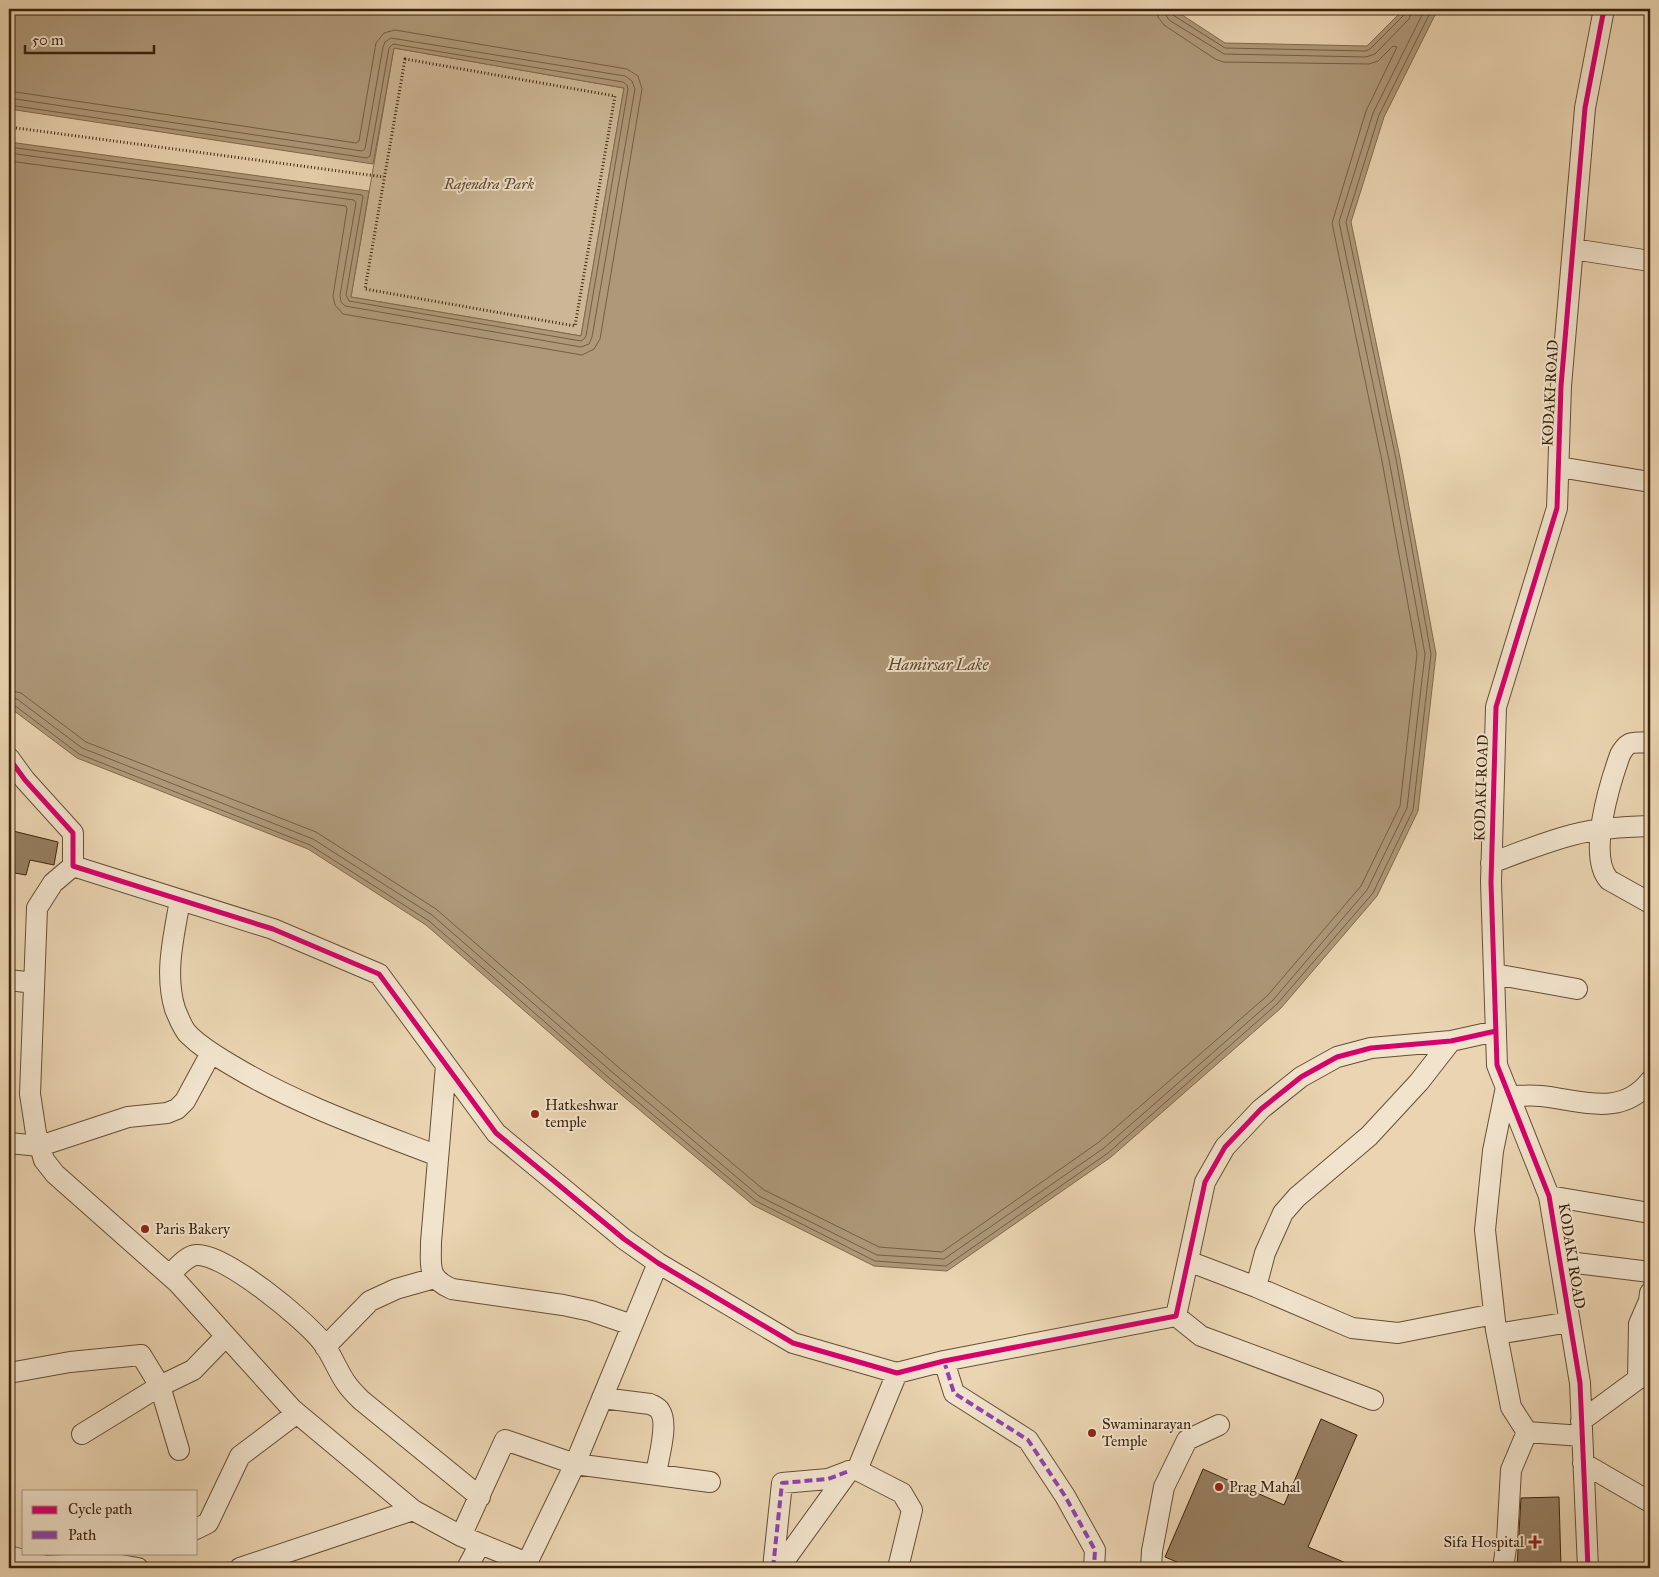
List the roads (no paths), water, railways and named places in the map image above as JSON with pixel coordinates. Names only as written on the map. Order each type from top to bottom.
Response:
[{"type":"street","points":[[1585,108],[1598,9]]},
{"type":"street","name":"KODAKI ROAD","points":[[1588,1568],[1580,1383],[1549,1196],[1497,1065],[1491,863],[1496,707],[1557,508],[1561,386],[1585,108],[1604,9]]},
{"type":"street","points":[[1573,248],[1650,261]]},
{"type":"street","points":[[1558,467],[1650,482]]},
{"type":"street","points":[[1650,742],[1633,742],[1627,745],[1620,755],[1600,830],[1600,860],[1605,875],[1610,880],[1650,903]]},
{"type":"street","points":[[9,758],[25,780],[73,833],[74,866]]},
{"type":"street","points":[[9,768],[25,780]]},
{"type":"street","points":[[1491,863],[1572,835],[1600,830],[1650,826]]},
{"type":"street","points":[[74,866],[273,929],[379,974],[496,1133],[624,1239],[658,1263],[793,1343],[897,1373],[944,1361],[1176,1316],[1201,1336],[1373,1400]]},
{"type":"street","points":[[74,866],[52,883],[37,908],[30,1094],[36,1133],[44,1160],[55,1174],[169,1275],[298,1413],[413,1510],[462,1536],[527,1566],[575,1464],[658,1263]]},
{"type":"street","points":[[180,900],[170,959],[170,984],[175,1010],[188,1034],[211,1053],[270,1087],[385,1136],[438,1156]]},
{"type":"street","points":[[1494,974],[1577,989]]},
{"type":"street","points":[[9,980],[34,983]]},
{"type":"street","points":[[1176,1316],[1205,1182],[1225,1147],[1261,1109],[1301,1076],[1337,1057],[1371,1048],[1451,1041],[1496,1031]]},
{"type":"street","points":[[1256,1287],[1265,1252],[1283,1213],[1298,1197],[1369,1136],[1419,1082],[1451,1041]]},
{"type":"street","points":[[9,1143],[40,1146],[128,1117],[161,1114],[176,1109],[185,1101],[211,1053]]},
{"type":"street","points":[[446,1065],[431,1242],[431,1267],[435,1278],[443,1285],[452,1289],[563,1304],[632,1325]]},
{"type":"street","points":[[1527,1432],[1511,1407],[1494,1314],[1485,1230],[1493,1151],[1508,1091],[1584,1103],[1616,1103],[1636,1096],[1650,1081]]},
{"type":"street","points":[[1549,1196],[1650,1213]]},
{"type":"street","points":[[169,1275],[194,1255],[210,1256],[274,1296],[296,1315],[325,1347],[346,1382],[361,1400],[480,1497]]},
{"type":"street","points":[[1560,1260],[1650,1272]]},
{"type":"street","points":[[1188,1261],[1256,1287],[1352,1328],[1398,1333],[1494,1314]]},
{"type":"street","points":[[325,1347],[370,1301],[396,1289],[435,1278]]},
{"type":"street","points":[[1527,1432],[1582,1429],[1644,1377],[1639,1324],[1650,1298]]},
{"type":"street","points":[[1497,1334],[1570,1322]]},
{"type":"street","points":[[82,1434],[160,1386],[193,1370],[226,1336]]},
{"type":"street","points":[[9,1373],[70,1362],[141,1355],[160,1386],[179,1450]]},
{"type":"street","points":[[944,1361],[954,1393],[1028,1440],[1065,1496],[1094,1550],[1094,1568]]},
{"type":"street","points":[[779,1568],[853,1471],[897,1373]]},
{"type":"street","points":[[602,1398],[650,1404],[660,1411],[663,1419],[663,1432],[656,1474]]},
{"type":"street","points":[[198,1528],[208,1523],[240,1456],[298,1413]]},
{"type":"street","points":[[1151,1568],[1152,1551],[1164,1487],[1187,1440],[1218,1425]]},
{"type":"street","points":[[1503,1568],[1507,1542],[1511,1470],[1527,1432]]},
{"type":"street","points":[[462,1536],[506,1440],[575,1464],[710,1482]]},
{"type":"street","points":[[1583,1463],[1650,1502]]},
{"type":"street","points":[[773,1568],[782,1483],[828,1479],[853,1471],[902,1493],[912,1510],[898,1568]]},
{"type":"street","points":[[240,1568],[413,1510]]},
{"type":"street","points":[[467,1568],[480,1544]]},
{"type":"street","points":[[109,1563],[137,1554]]},
{"type":"street","points":[[9,1556],[45,1566],[109,1563],[138,1568]]},
{"type":"water","name":"Hamirsar Lake","points":[[9,9],[1173,9],[1225,43],[1367,46],[1404,9],[1438,9],[1384,117],[1351,222],[1400,458],[1436,654],[1418,811],[1377,896],[1281,1008],[1111,1157],[947,1271],[874,1266],[753,1205],[605,1081],[426,925],[308,849],[77,758],[9,707],[9,142],[369,191],[351,297],[581,336],[624,88],[394,48],[373,164],[9,109]]},
{"type":"place","name":"Hatkeshwar temple","points":[[535,1114]]},
{"type":"place","name":"Paris Bakery","points":[[145,1229]]},
{"type":"place","name":"Swaminarayan Temple","points":[[1092,1433]]},
{"type":"place","name":"Prag Mahal","points":[[1219,1487]]},
{"type":"place","name":"Sifa Hospital","points":[[1535,1542]]},
{"type":"park label","name":"Rajendra Park","points":[[489,184]]}]
